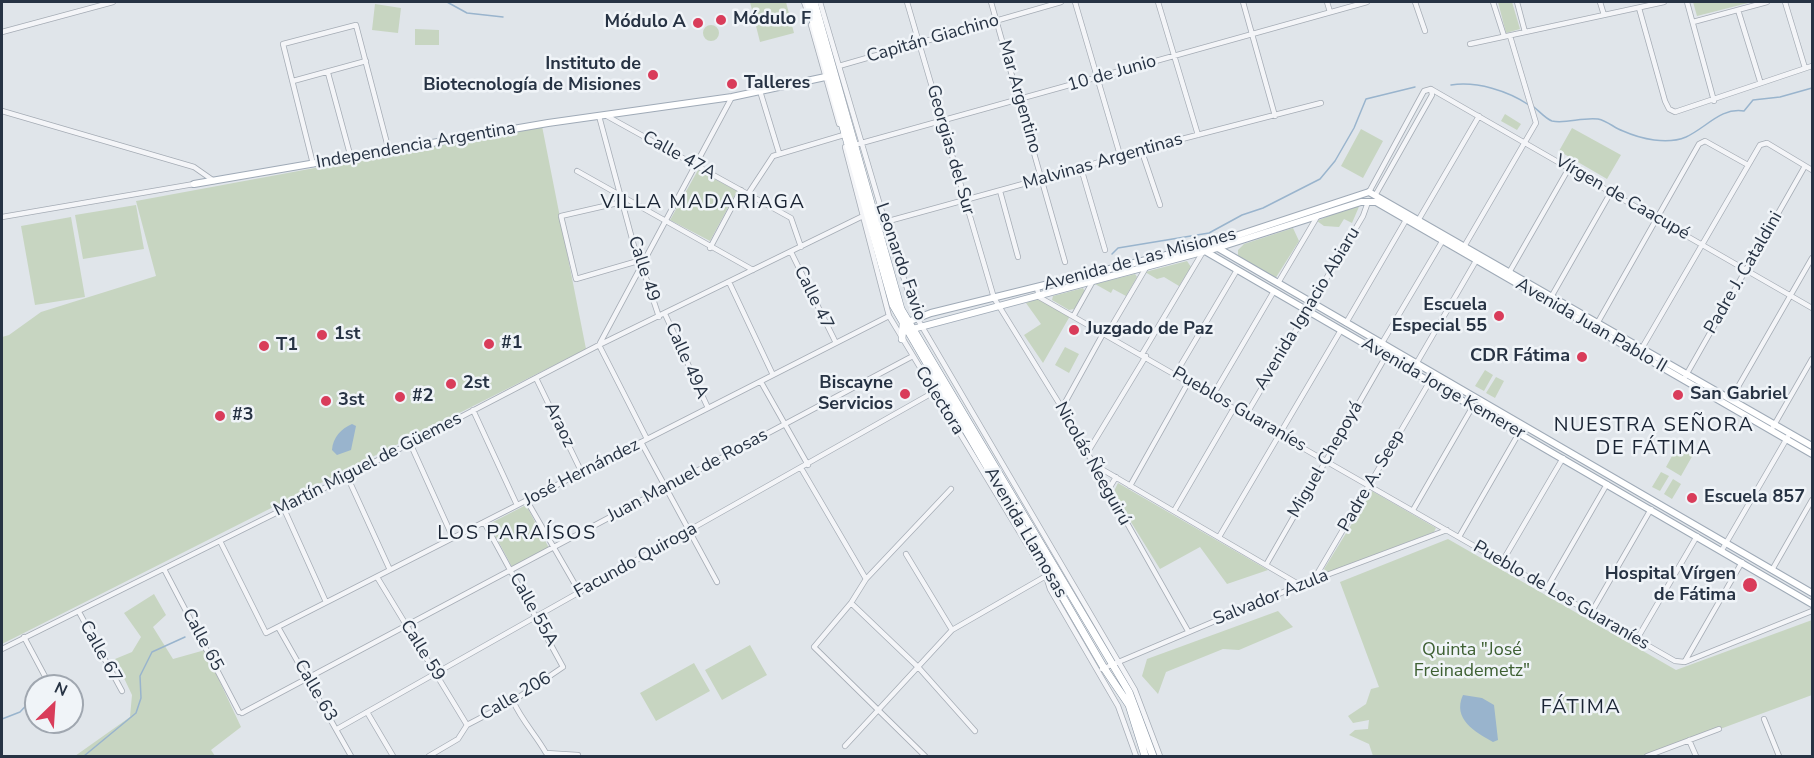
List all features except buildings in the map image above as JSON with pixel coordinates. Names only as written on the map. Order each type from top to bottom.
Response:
[{"type":"highway","points":[[806,2],[826,49],[827,76],[889,293],[897,312],[908,326],[1129,705],[1145,756]]},
{"type":"highway","points":[[814,2],[826,49],[858,145],[901,309],[908,326],[902,339]]},
{"type":"highway","points":[[1107,666],[1136,707],[1153,756]]},
{"type":"main road","name":"Independencia Argentina","points":[[194,184],[602,115],[732,97],[827,76]]},
{"type":"main road","name":"Avenida Ignacio Abiaru","points":[[1368,202],[1372,193]]},
{"type":"main road","name":"Avenida Juan Pablo II","points":[[1372,193],[1465,245],[1478,257],[1773,428],[1812,454]]},
{"type":"main road","name":"Avenida de Las Misiones","points":[[908,326],[921,325],[1039,297],[1147,266],[1372,193]]},
{"type":"main road","name":"Avenida de Las Misiones","points":[[908,326],[917,318],[1207,247],[1317,217],[1361,202],[1368,202]]},
{"type":"main road","name":"Avenida Juan Pablo II","points":[[1368,202],[1376,202],[1443,240],[1510,271],[1550,299],[1598,322],[1685,377],[1731,399],[1773,428]]},
{"type":"main road","name":"Avenida Jorge Kemerer","points":[[1207,247],[1237,270],[1812,603]]},
{"type":"main road","name":"Avenida Jorge Kemerer","points":[[1207,247],[1382,343],[1812,593]]},
{"type":"main road","name":"Avenida Juan Pablo II","points":[[1788,437],[1812,446]]},
{"type":"street","points":[[2,32],[113,2]]},
{"type":"street","points":[[806,2],[827,76]]},
{"type":"street","points":[[820,2],[830,36],[826,49]]},
{"type":"street","name":"Georgias del Sur","points":[[907,2],[994,298]]},
{"type":"street","name":"Mar Argentino","points":[[991,2],[1065,262]]},
{"type":"street","name":"Capitán Giachino","points":[[839,66],[1061,2]]},
{"type":"street","points":[[1074,2],[1120,155]]},
{"type":"street","points":[[1158,2],[1198,135]]},
{"type":"street","points":[[1243,2],[1275,116]]},
{"type":"street","points":[[1327,2],[1330,12]]},
{"type":"street","name":"10 de Junio","points":[[858,145],[1367,2]]},
{"type":"street","points":[[1415,2],[1425,31]]},
{"type":"street","points":[[1493,2],[1504,36]]},
{"type":"street","points":[[1517,2],[1525,32]]},
{"type":"street","points":[[1600,2],[1604,15]]},
{"type":"street","points":[[1470,44],[1665,2]]},
{"type":"street","points":[[1687,2],[1714,101]]},
{"type":"street","points":[[1693,22],[1767,2]]},
{"type":"street","points":[[1785,2],[1805,68]]},
{"type":"street","points":[[1639,8],[1669,109],[1675,112],[1714,101],[1760,81],[1812,66]]},
{"type":"street","points":[[1738,10],[1760,81]]},
{"type":"street","points":[[809,17],[826,49]]},
{"type":"street","points":[[313,164],[283,44],[356,25],[389,151]]},
{"type":"street","name":"Leonardo Favio","points":[[830,36],[858,145],[917,318],[1107,666],[1135,690],[1160,756]]},
{"type":"street","points":[[1465,245],[1536,123],[1510,36]]},
{"type":"street","points":[[293,81],[366,61]]},
{"type":"street","points":[[328,73],[351,158]]},
{"type":"street","name":"Vírgen de Caacupé","points":[[1431,89],[1812,308]]},
{"type":"street","name":"Avenida Ignacio Abiaru","points":[[1372,193],[1432,95],[1431,89]]},
{"type":"street","points":[[760,91],[779,153]]},
{"type":"street","points":[[647,439],[599,345],[640,262],[732,97]]},
{"type":"street","name":"Malvinas Argentinas","points":[[885,222],[1081,168],[1141,149],[1321,103]]},
{"type":"street","points":[[2,111],[194,168],[214,181]]},
{"type":"street","name":"Calle 47A","points":[[602,115],[791,219],[801,247]]},
{"type":"street","name":"Calle 49","points":[[602,115],[622,202],[659,317]]},
{"type":"street","points":[[1419,219],[1479,116]]},
{"type":"street","points":[[748,194],[773,156],[845,135]]},
{"type":"street","name":"Colectora","points":[[845,135],[889,316],[911,357],[1046,576],[1107,666],[1136,756]]},
{"type":"street","points":[[1598,322],[1700,144],[1705,141],[1749,165]]},
{"type":"street","points":[[1642,348],[1760,145],[1767,143],[1812,170]]},
{"type":"street","points":[[1141,149],[1160,205]]},
{"type":"street","name":"Padre J. Cataldini","points":[[1685,377],[1806,165]]},
{"type":"street","points":[[1081,168],[1105,250]]},
{"type":"street","points":[[1510,271],[1569,168]]},
{"type":"street","points":[[577,171],[710,248],[753,270]]},
{"type":"street","name":"Independencia Argentina","points":[[2,217],[194,184]]},
{"type":"street","points":[[710,248],[741,190]]},
{"type":"street","points":[[1000,191],[1018,257]]},
{"type":"street","points":[[1550,299],[1611,192]]},
{"type":"street","points":[[622,202],[561,216],[576,279],[640,262]]},
{"type":"street","name":"Avenida Ignacio Abiaru","points":[[1246,415],[1363,216],[1368,202]]},
{"type":"street","name":"Martín Miguel de Güemes","points":[[2,649],[284,509],[599,345],[863,216]]},
{"type":"street","points":[[1278,284],[1317,217]]},
{"type":"street","points":[[1346,323],[1407,220]]},
{"type":"street","points":[[1382,343],[1443,240]]},
{"type":"street","points":[[1086,455],[1207,247]]},
{"type":"street","name":"Calle 47","points":[[791,252],[836,343]]},
{"type":"street","points":[[1412,371],[1478,257]]},
{"type":"street","points":[[1731,399],[1812,258]]},
{"type":"street","points":[[1062,408],[1147,266]]},
{"type":"street","points":[[1176,373],[1237,270]]},
{"type":"street","points":[[1074,315],[1093,281]]},
{"type":"street","points":[[729,282],[773,375]]},
{"type":"street","points":[[1037,288],[1039,297]]},
{"type":"street","points":[[1213,395],[1274,291]]},
{"type":"street","name":"Pueblos Guaraníes","points":[[1039,297],[1106,333],[1447,530]]},
{"type":"street","name":"Nicolás Ñeeguirú","points":[[994,298],[1062,408],[1086,455],[1188,631]]},
{"type":"street","name":"José Hernández","points":[[220,541],[266,633],[897,312]]},
{"type":"street","name":"Calle 49A","points":[[665,314],[708,408]]},
{"type":"street","points":[[1219,537],[1341,330]]},
{"type":"street","name":"Miguel Chepoyá","points":[[1266,565],[1386,356]]},
{"type":"street","name":"Juan Manuel de Rosas","points":[[241,712],[911,357]]},
{"type":"street","points":[[1773,428],[1812,359]]},
{"type":"street","name":"Araoz","points":[[536,378],[582,472]]},
{"type":"street","points":[[1130,486],[1189,381]]},
{"type":"street","name":"Padre A. Seep","points":[[1313,581],[1430,381]]},
{"type":"street","points":[[761,382],[808,465]]},
{"type":"street","name":"Facundo Quiroga","points":[[337,729],[934,392]]},
{"type":"street","points":[[1413,510],[1473,406]]},
{"type":"street","points":[[1174,511],[1234,408]]},
{"type":"street","points":[[473,410],[517,505]]},
{"type":"street","points":[[1459,537],[1523,426]]},
{"type":"street","points":[[1722,550],[1788,437]]},
{"type":"street","points":[[641,442],[691,530],[717,582]]},
{"type":"street","points":[[410,443],[453,538]]},
{"type":"street","points":[[1502,562],[1563,458]]},
{"type":"street","points":[[1090,462],[1300,585]]},
{"type":"street","points":[[801,468],[866,579]]},
{"type":"street","points":[[347,476],[390,570]]},
{"type":"street","points":[[1107,492],[1116,477]]},
{"type":"street","points":[[1547,588],[1607,484]]},
{"type":"street","points":[[925,756],[814,647],[851,603],[866,579],[951,489]]},
{"type":"street","points":[[1772,570],[1812,500]]},
{"type":"street","points":[[527,501],[580,593]]},
{"type":"street","points":[[284,509],[326,603]]},
{"type":"street","points":[[1591,614],[1651,509]]},
{"type":"street","name":"Calle 55A","points":[[484,522],[563,667]]},
{"type":"street","name":"Salvador Azula","points":[[1107,666],[1300,585],[1447,530]]},
{"type":"street","name":"Pueblo de Los Guaraníes","points":[[1447,530],[1675,661],[1685,662]]},
{"type":"street","points":[[1637,639],[1697,536]]},
{"type":"street","points":[[906,554],[951,630]]},
{"type":"street","points":[[1685,662],[1742,562]]},
{"type":"street","name":"Calle 65","points":[[164,569],[241,712]]},
{"type":"street","points":[[845,746],[951,630],[1046,576]]},
{"type":"street","name":"Calle 59","points":[[377,577],[467,725]]},
{"type":"street","points":[[851,603],[918,668],[975,731]]},
{"type":"street","points":[[1685,662],[1812,611]]},
{"type":"street","name":"Calle 67","points":[[79,612],[122,691]]},
{"type":"street","name":"Calle 63","points":[[278,627],[351,756]]},
{"type":"street","points":[[24,637],[44,674]]},
{"type":"street","name":"Calle 206","points":[[429,756],[458,739],[467,725],[513,701],[560,672],[563,667]]},
{"type":"street","points":[[513,701],[531,734],[539,740],[546,753],[578,755]]},
{"type":"street","points":[[367,712],[393,756]]},
{"type":"street","points":[[1764,719],[1779,756]]},
{"type":"street","points":[[1647,756],[1719,729]]},
{"type":"street","points":[[1689,740],[1696,756]]},
{"type":"green space","points":[[750,2],[786,2],[794,33],[760,42]]},
{"type":"green space","points":[[1498,2],[1512,2],[1520,29],[1506,33]]},
{"type":"green space","points":[[1693,2],[1752,2],[1697,16]]},
{"type":"green space","points":[[375,4],[401,8],[398,33],[372,30]]},
{"type":"green space","points":[[711,25],[719,33],[711,41],[703,33]]},
{"type":"green space","points":[[415,29],[439,30],[439,45],[415,45]]},
{"type":"green space","points":[[1505,114],[1521,124],[1517,130],[1501,121]]},
{"type":"green space","points":[[542,126],[586,349],[2,644],[2,337],[9,335],[41,312],[156,276],[136,201]]},
{"type":"green space","points":[[1572,128],[1621,155],[1607,179],[1559,151]]},
{"type":"green space","points":[[1361,129],[1383,141],[1363,178],[1341,166]]},
{"type":"green space","points":[[698,170],[737,191],[710,241],[670,220]]},
{"type":"green space","points":[[1361,202],[1352,223],[1344,219],[1339,227],[1324,226],[1317,221]]},
{"type":"green space","points":[[136,205],[144,249],[83,259],[75,215]]},
{"type":"green space","points":[[71,217],[85,297],[35,305],[21,226]]},
{"type":"green space","points":[[1293,228],[1299,241],[1275,279],[1238,260],[1238,250],[1244,244]]},
{"type":"green space","points":[[1187,261],[1191,267],[1179,286],[1164,277],[1157,279],[1145,272]]},
{"type":"green space","points":[[1135,274],[1137,277],[1126,296],[1113,289],[1111,293],[1095,284]]},
{"type":"green space","points":[[1083,288],[1085,292],[1074,309],[1069,310],[1052,300],[1053,296]]},
{"type":"green space","points":[[1039,298],[1070,316],[1043,363],[1024,335],[1041,324],[1026,303]]},
{"type":"green space","points":[[1065,347],[1079,354],[1069,373],[1055,365]]},
{"type":"green space","points":[[1485,370],[1493,375],[1484,391],[1475,386]]},
{"type":"green space","points":[[1496,377],[1504,381],[1495,398],[1486,393]]},
{"type":"green space","points":[[1678,445],[1694,453],[1681,476],[1666,467]]},
{"type":"green space","points":[[1661,472],[1669,476],[1660,491],[1652,487]]},
{"type":"green space","points":[[1673,479],[1681,484],[1672,499],[1664,494]]},
{"type":"green space","points":[[1118,483],[1268,570],[1227,584],[1200,547],[1160,569],[1113,493]]},
{"type":"green space","points":[[1372,491],[1436,528],[1434,532],[1326,573],[1324,569]]},
{"type":"green space","points":[[526,505],[549,548],[512,567],[489,524]]},
{"type":"green space","name":"Quinta \"José Freinademetz\"","points":[[1448,539],[1676,670],[1812,620],[1812,695],[1647,756],[1373,756],[1369,744],[1349,735],[1355,730],[1368,729],[1369,720],[1353,723],[1348,716],[1366,704],[1371,689],[1379,687],[1340,582]]},
{"type":"green space","points":[[154,594],[166,615],[153,627],[173,659],[205,650],[241,727],[211,750],[215,756],[75,756],[130,717],[132,695],[115,659],[132,652],[141,637],[124,613]]},
{"type":"green space","points":[[1278,611],[1293,627],[1239,650],[1223,649],[1166,672],[1158,694],[1142,676],[1147,659]]},
{"type":"green space","points":[[750,645],[767,675],[722,700],[705,670]]},
{"type":"green space","points":[[694,663],[710,691],[656,721],[640,693]]},
{"type":"water","points":[[352,424],[356,426],[351,450],[337,455],[332,450],[334,441],[344,428]]},
{"type":"water","points":[[1463,695],[1482,698],[1494,705],[1498,740],[1493,742],[1467,724],[1460,704]]},
{"type":"waterway","points":[[447,2],[467,13],[503,17]]},
{"type":"waterway","points":[[1451,85],[1471,84],[1492,88],[1512,95],[1529,105]]},
{"type":"waterway","points":[[1112,254],[1118,248],[1209,233],[1320,179],[1335,161],[1354,128],[1366,99],[1415,87]]},
{"type":"waterway","points":[[1534,107],[1552,121],[1598,119],[1638,136],[1671,141],[1686,137],[1728,112],[1744,111],[1753,100],[1780,97],[1812,88]]},
{"type":"waterway","points":[[84,756],[136,713],[141,698],[140,676],[152,652],[185,637]]},
{"type":"waterway","points":[[2,719],[20,712],[24,708]]},
{"type":"place","name":"Módulo F","points":[[721,20]]},
{"type":"place","name":"Módulo A","points":[[698,23]]},
{"type":"place","name":"Instituto de Biotecnología de Misiones","points":[[653,75]]},
{"type":"place","name":"Talleres","points":[[732,84]]},
{"type":"place","name":"Escuela Especial 55","points":[[1499,316]]},
{"type":"place","name":"Juzgado de Paz","points":[[1074,330]]},
{"type":"place","name":"1st","points":[[322,335]]},
{"type":"place","name":"#1","points":[[489,344]]},
{"type":"place","name":"T1","points":[[264,346]]},
{"type":"place","name":"CDR Fátima","points":[[1582,357]]},
{"type":"place","name":"2st","points":[[451,384]]},
{"type":"place","name":"Biscayne Servicios","points":[[905,394]]},
{"type":"place","name":"San Gabriel","points":[[1678,395]]},
{"type":"place","name":"#2","points":[[400,397]]},
{"type":"place","name":"3st","points":[[326,401]]},
{"type":"place","name":"#3","points":[[220,416]]},
{"type":"place","name":"Escuela 857","points":[[1692,498]]},
{"type":"place","name":"Hospital Vírgen de Fátima","points":[[1750,585]]},
{"type":"district","name":"VILLA MADARIAGA","points":[[703,203]]},
{"type":"district","name":"NUESTRA SEÑORA DE FÁTIMA","points":[[1654,438]]},
{"type":"district","name":"LOS PARAÍSOS","points":[[517,534]]},
{"type":"district","name":"FÁTIMA","points":[[1581,708]]}]
